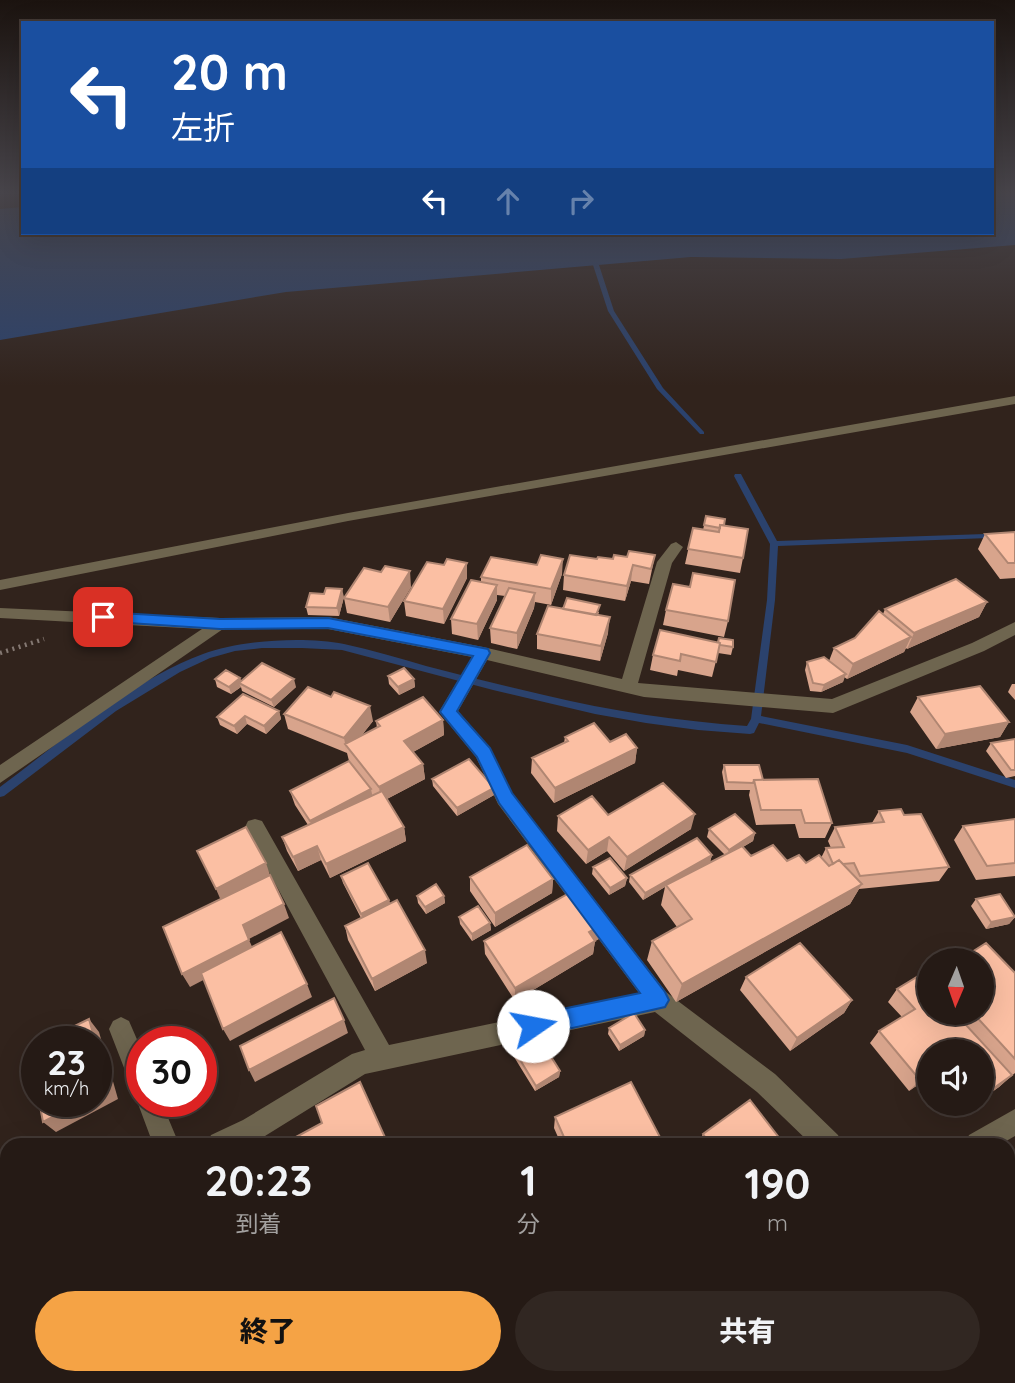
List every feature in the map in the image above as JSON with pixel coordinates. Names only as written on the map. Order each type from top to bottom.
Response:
[{"type":"street","points":[[0,585],[348,517],[1015,400]]},
{"type":"street","points":[[628,688],[665,562],[676,547]]},
{"type":"street","points":[[0,613],[220,624],[328,623],[483,653],[628,688],[777,704],[833,706],[978,647],[1015,628]]},
{"type":"street","points":[[0,775],[220,624]]},
{"type":"street","points":[[483,653],[448,712],[484,753],[505,798],[658,1000],[766,1083],[823,1138]]},
{"type":"street","points":[[255,827],[383,1058]]},
{"type":"street","points":[[252,1137],[361,1063],[658,1000]]},
{"type":"street","points":[[121,1029],[126,1042]]},
{"type":"street","points":[[155,1117],[164,1138]]},
{"type":"street","points":[[988,1138],[1015,1122]]},
{"type":"water","points":[[0,257],[872,257],[841,259],[691,257],[286,292],[0,340]]},
{"type":"building","points":[[706,516],[725,519],[724,525],[720,525],[720,528],[704,525]]},
{"type":"building","points":[[720,525],[748,529],[743,558],[688,549],[693,528],[719,532]]},
{"type":"building","points":[[1015,532],[1015,563],[1008,563],[985,534]]},
{"type":"building","points":[[629,551],[655,555],[651,569],[633,565],[627,586],[564,575],[570,555],[613,559],[614,555],[627,557]]},
{"type":"building","points":[[541,555],[563,559],[551,589],[481,577],[491,557],[537,565]]},
{"type":"building","points":[[447,559],[467,563],[443,609],[404,601],[427,562],[444,565]]},
{"type":"building","points":[[385,566],[410,571],[388,607],[344,598],[364,568],[381,572]]},
{"type":"building","points":[[693,573],[735,580],[728,621],[666,610],[673,584],[690,587]]},
{"type":"building","points":[[956,579],[987,602],[914,633],[885,609]]},
{"type":"building","points":[[471,580],[497,585],[477,624],[451,619]]},
{"type":"building","points":[[326,588],[342,589],[337,608],[306,607],[310,593],[324,594]]},
{"type":"building","points":[[509,588],[535,593],[517,633],[490,628]]},
{"type":"building","points":[[567,598],[600,605],[596,615],[563,609]]},
{"type":"building","points":[[548,606],[610,617],[601,646],[537,634]]},
{"type":"building","points":[[879,611],[911,637],[853,664],[834,648],[855,638]]},
{"type":"building","points":[[660,630],[720,643],[716,662],[681,654],[680,661],[653,655]]},
{"type":"building","points":[[719,638],[733,640],[733,647],[720,645]]},
{"type":"building","points":[[824,657],[846,674],[824,685],[813,683],[807,662]]},
{"type":"building","points":[[262,663],[294,679],[271,700],[239,683]]},
{"type":"building","points":[[404,668],[414,679],[398,687],[388,676]]},
{"type":"building","points":[[226,670],[240,678],[229,687],[215,679]]},
{"type":"building","points":[[980,686],[1009,722],[945,734],[918,697]]},
{"type":"building","points":[[308,687],[331,697],[334,692],[370,706],[344,738],[284,714]]},
{"type":"building","points":[[243,694],[279,711],[264,726],[245,716],[234,726],[217,717]]},
{"type":"building","points":[[423,697],[443,720],[404,741],[423,764],[379,787],[345,744],[380,726],[376,721]]},
{"type":"building","points":[[594,723],[610,742],[626,734],[637,748],[555,788],[532,758],[568,741],[565,737]]},
{"type":"building","points":[[1015,739],[1015,770],[1011,770],[991,743]]},
{"type":"building","points":[[469,759],[494,788],[457,808],[432,779]]},
{"type":"building","points":[[349,761],[371,789],[310,821],[290,791]]},
{"type":"building","points":[[724,765],[759,765],[763,780],[754,780],[753,783],[727,782]]},
{"type":"building","points":[[818,779],[832,823],[805,823],[801,810],[761,810],[754,780]]},
{"type":"building","points":[[663,783],[695,814],[627,857],[609,837],[588,850],[558,816],[592,796],[608,815]]},
{"type":"building","points":[[382,791],[404,827],[326,864],[317,846],[293,857],[282,837]]},
{"type":"building","points":[[901,809],[904,815],[921,814],[949,867],[860,876],[854,863],[843,864],[839,860],[833,864],[826,848],[844,847],[835,827],[884,822],[879,811]]},
{"type":"building","points":[[735,814],[755,833],[729,850],[709,829]]},
{"type":"building","points":[[1015,819],[1015,863],[987,866],[963,826]]},
{"type":"building","points":[[246,827],[266,863],[216,889],[197,851]]},
{"type":"building","points":[[697,838],[712,855],[645,893],[630,875]]},
{"type":"building","points":[[527,845],[553,879],[495,913],[470,877]]},
{"type":"building","points":[[773,845],[787,861],[799,855],[806,863],[819,855],[829,866],[839,860],[862,884],[682,984],[652,941],[692,919],[666,885],[742,846],[751,856]]},
{"type":"building","points":[[610,858],[627,878],[610,888],[593,867]]},
{"type":"building","points":[[368,863],[389,900],[361,914],[341,876]]},
{"type":"building","points":[[270,875],[284,904],[243,925],[249,940],[182,974],[163,927]]},
{"type":"building","points":[[436,884],[444,896],[425,907],[417,896]]},
{"type":"building","points":[[580,887],[606,922],[589,932],[595,941],[515,988],[484,941]]},
{"type":"building","points":[[1000,894],[1015,917],[991,922],[976,899]]},
{"type":"building","points":[[397,900],[425,950],[372,979],[345,926]]},
{"type":"building","points":[[478,906],[490,923],[472,934],[459,917]]},
{"type":"building","points":[[281,932],[307,984],[223,1029],[201,973]]},
{"type":"building","points":[[800,943],[852,1000],[797,1038],[746,977]]},
{"type":"building","points":[[986,943],[991,948],[978,948]]},
{"type":"building","points":[[994,951],[1015,973],[1015,1059],[985,1026],[994,1026]]},
{"type":"building","points":[[917,977],[917,1026],[967,1026],[979,1039],[917,1039],[917,1076],[879,1031],[915,1009],[897,989]]},
{"type":"building","points":[[334,998],[344,1020],[249,1070],[240,1046]]},
{"type":"building","points":[[634,1013],[645,1030],[620,1045],[609,1028]]},
{"type":"building","points":[[89,1019],[91,1026],[75,1026]]},
{"type":"building","points":[[535,1031],[560,1071],[536,1086],[511,1045]]},
{"type":"building","points":[[994,1055],[1012,1075],[994,1088]]},
{"type":"building","points":[[360,1082],[385,1138],[294,1138],[322,1123],[316,1106]]},
{"type":"building","points":[[631,1082],[660,1138],[564,1138],[555,1117]]},
{"type":"building","points":[[750,1100],[779,1138],[706,1138],[703,1134]]},
{"type":"waterway","points":[[596,265],[611,311],[660,389],[702,433]]},
{"type":"waterway","points":[[738,476],[774,544]]},
{"type":"waterway","points":[[774,544],[1015,535]]},
{"type":"waterway","points":[[756,719],[771,600],[774,544]]},
{"type":"waterway","points":[[0,793],[113,708],[176,670],[207,656],[235,648],[262,645],[342,647],[493,687],[646,719],[750,730],[756,719]]},
{"type":"waterway","points":[[756,719],[907,749],[1015,784]]},
{"type":"route","points":[[103,617],[220,624],[273,621],[328,623],[483,653],[448,712],[484,753],[505,798],[658,1000],[533,1026]]}]
